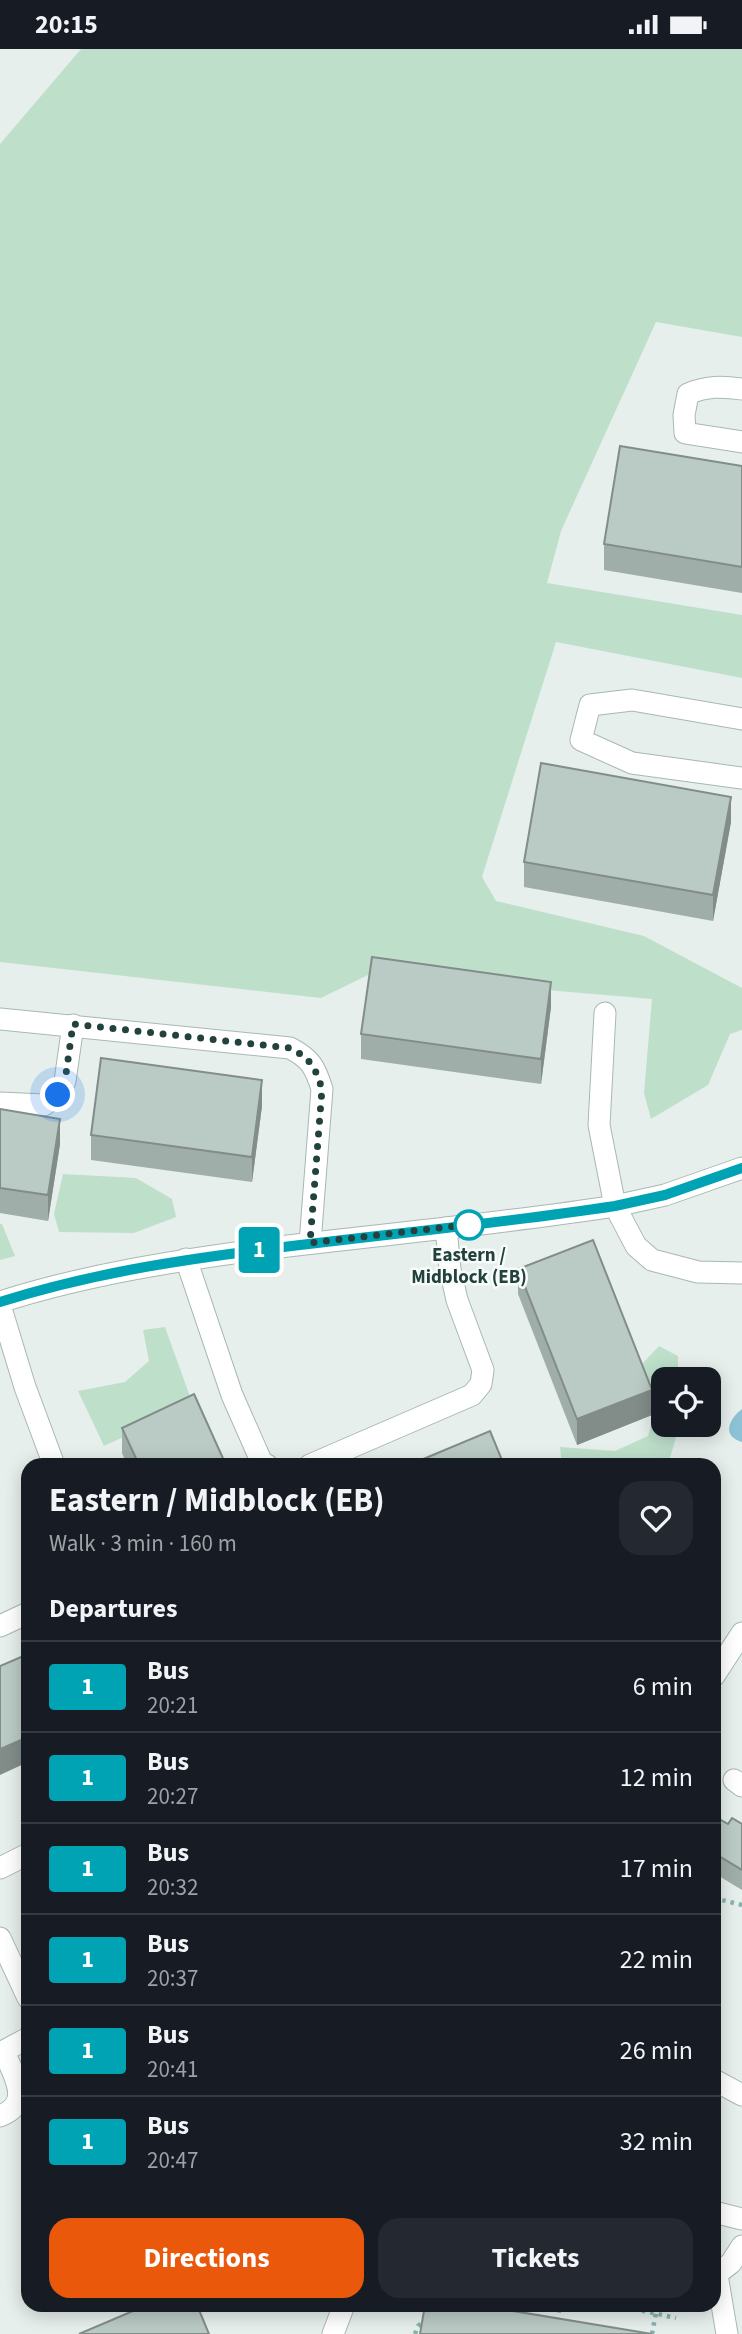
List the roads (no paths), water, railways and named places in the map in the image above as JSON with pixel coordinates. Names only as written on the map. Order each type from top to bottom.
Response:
[{"type":"street","points":[[742,389],[703,388],[688,394],[684,415],[685,433],[742,442]]},
{"type":"street","points":[[742,719],[632,700],[590,705],[580,740],[632,763],[742,778]]},
{"type":"street","points":[[606,1013],[599,1125],[615,1206],[636,1246],[652,1260],[698,1272],[742,1273]]},
{"type":"street","points":[[0,1019],[73,1024],[290,1048],[305,1056],[316,1071],[322,1089],[310,1243]]},
{"type":"street","points":[[0,1103],[44,1105],[58,1095],[65,1081],[73,1024]]},
{"type":"street","points":[[51,1458],[25,1387],[0,1304],[44,1288],[186,1259],[615,1206],[665,1195],[742,1168]]},
{"type":"street","points":[[326,1458],[472,1395],[481,1384],[483,1370],[457,1300],[450,1269],[446,1228]]},
{"type":"street","points":[[186,1259],[232,1395],[260,1458]]},
{"type":"street","points":[[0,1626],[21,1616]]},
{"type":"street","points":[[721,1666],[742,1633]]},
{"type":"street","points":[[0,1868],[21,1858]]},
{"type":"street","points":[[0,1938],[21,1984]]},
{"type":"street","points":[[0,2116],[10,2112],[18,2103],[20,2093],[2,2050],[21,2041]]},
{"type":"street","points":[[721,2084],[742,2095]]},
{"type":"street","points":[[721,2214],[742,2220]]},
{"type":"street","points":[[721,2271],[732,2263],[742,2246]]},
{"type":"street","points":[[721,2302],[727,2334]]},
{"type":"street","points":[[332,2334],[341,2312]]},
{"type":"water","points":[[742,1409],[742,1442],[731,1436],[729,1427]]},
{"type":"place","name":"Eastern / Midblock (EB)","points":[[469,1225]]}]
